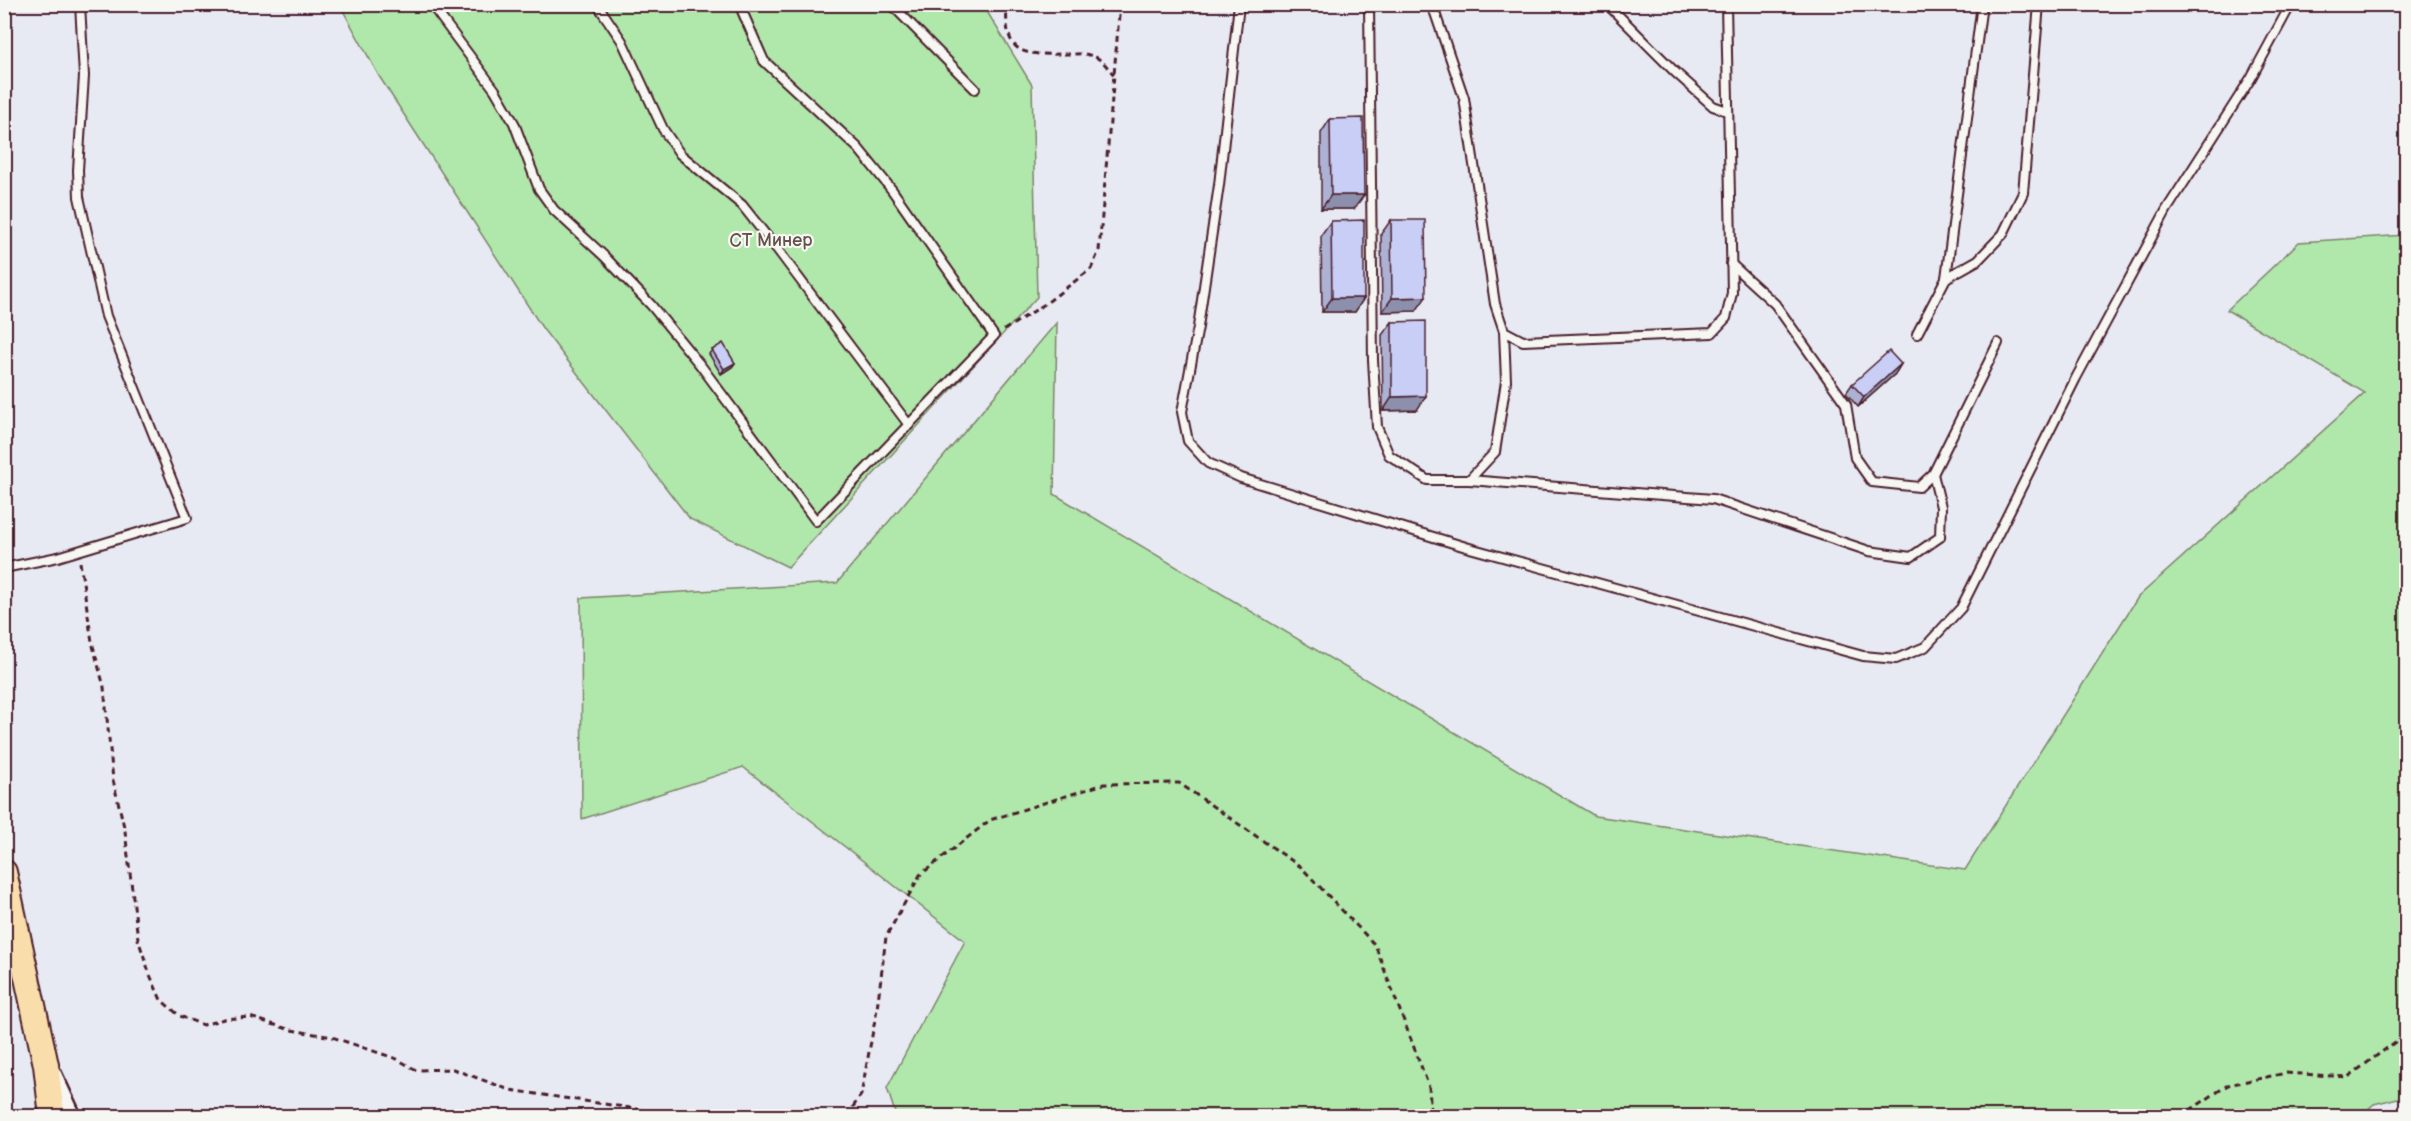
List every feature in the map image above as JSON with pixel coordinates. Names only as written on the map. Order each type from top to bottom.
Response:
[{"type":"main road","points":[[4,872],[46,1065],[52,1116]]},
{"type":"street","points":[[46,1065],[69,1116]]},
{"type":"lane","points":[[4,568],[78,551],[187,518],[106,316],[79,197],[78,170],[84,76],[80,4]]},
{"type":"lane","points":[[431,4],[495,90],[514,123],[539,189],[554,210],[604,256],[672,331],[701,366],[816,521],[994,336],[892,190],[858,148],[764,61],[739,4]]},
{"type":"lane","points":[[597,4],[622,41],[663,129],[680,154],[742,205],[909,425]]},
{"type":"lane","points":[[891,4],[975,89]]},
{"type":"lane","points":[[1239,4],[1219,185],[1198,327],[1182,412],[1188,441],[1208,463],[1241,478],[1466,547],[1863,656],[1896,659],[1925,647],[1960,608],[2076,378],[2167,209],[2251,78],[2291,4]]},
{"type":"lane","points":[[1369,4],[1373,360],[1377,427],[1389,455],[1427,480],[1468,480],[1713,499],[1869,550],[1911,557],[1940,537],[1941,507],[1933,474]]},
{"type":"lane","points":[[1429,4],[1436,14],[1464,98],[1495,304],[1504,331],[1506,381],[1495,452],[1468,480]]},
{"type":"lane","points":[[1606,4],[1690,86],[1713,106],[1727,111]]},
{"type":"lane","points":[[1504,331],[1523,341],[1712,333],[1726,318],[1732,293],[1726,4]]},
{"type":"lane","points":[[1917,334],[1946,278],[1982,4]]},
{"type":"lane","points":[[1946,278],[1978,260],[2003,234],[2023,193],[2039,4]]},
{"type":"lane","points":[[1731,264],[1775,304],[1846,404],[1855,458],[1872,482],[1919,488],[1933,474],[1998,343]]},
{"type":"path","points":[[1007,4],[1009,38],[1017,49],[1028,54],[1089,54],[1101,59],[1114,75]]},
{"type":"path","points":[[994,336],[1045,304],[1091,269],[1099,251],[1120,4]]},
{"type":"path","points":[[78,551],[92,642],[104,687],[113,780],[125,831],[138,939],[161,1000],[180,1016],[203,1025],[224,1018],[250,1017],[291,1030],[332,1037],[397,1059],[416,1070],[453,1069],[510,1090],[671,1116]]},
{"type":"path","points":[[847,1116],[861,1095],[877,1009],[886,937],[920,875],[990,820],[1104,784],[1179,783],[1301,867],[1375,945],[1428,1087],[1431,1116]]},
{"type":"path","points":[[2181,1116],[2228,1085],[2286,1073],[2348,1077],[2406,1034]]},
{"type":"green space","name":"СТ Минер","points":[[340,5],[983,5],[1032,85],[1037,297],[788,567],[690,519],[543,329],[379,76]]},
{"type":"green space","points":[[2406,235],[2406,1096],[2374,1104],[2360,1116],[896,1116],[887,1088],[965,941],[743,767],[582,819],[581,598],[837,583],[1057,322],[1054,494],[1595,816],[1965,870],[2138,597],[2365,393],[2227,310],[2299,242]]},
{"type":"building","points":[[1363,118],[1364,195],[1331,195],[1330,119]]},
{"type":"building","points":[[1364,220],[1364,298],[1332,298],[1331,221]]},
{"type":"building","points":[[1391,220],[1425,220],[1426,297],[1392,298]]},
{"type":"building","points":[[1426,321],[1426,396],[1392,397],[1392,322]]},
{"type":"building","points":[[723,343],[735,363],[724,369],[712,350]]},
{"type":"building","points":[[1889,351],[1901,364],[1864,397],[1852,384]]}]
